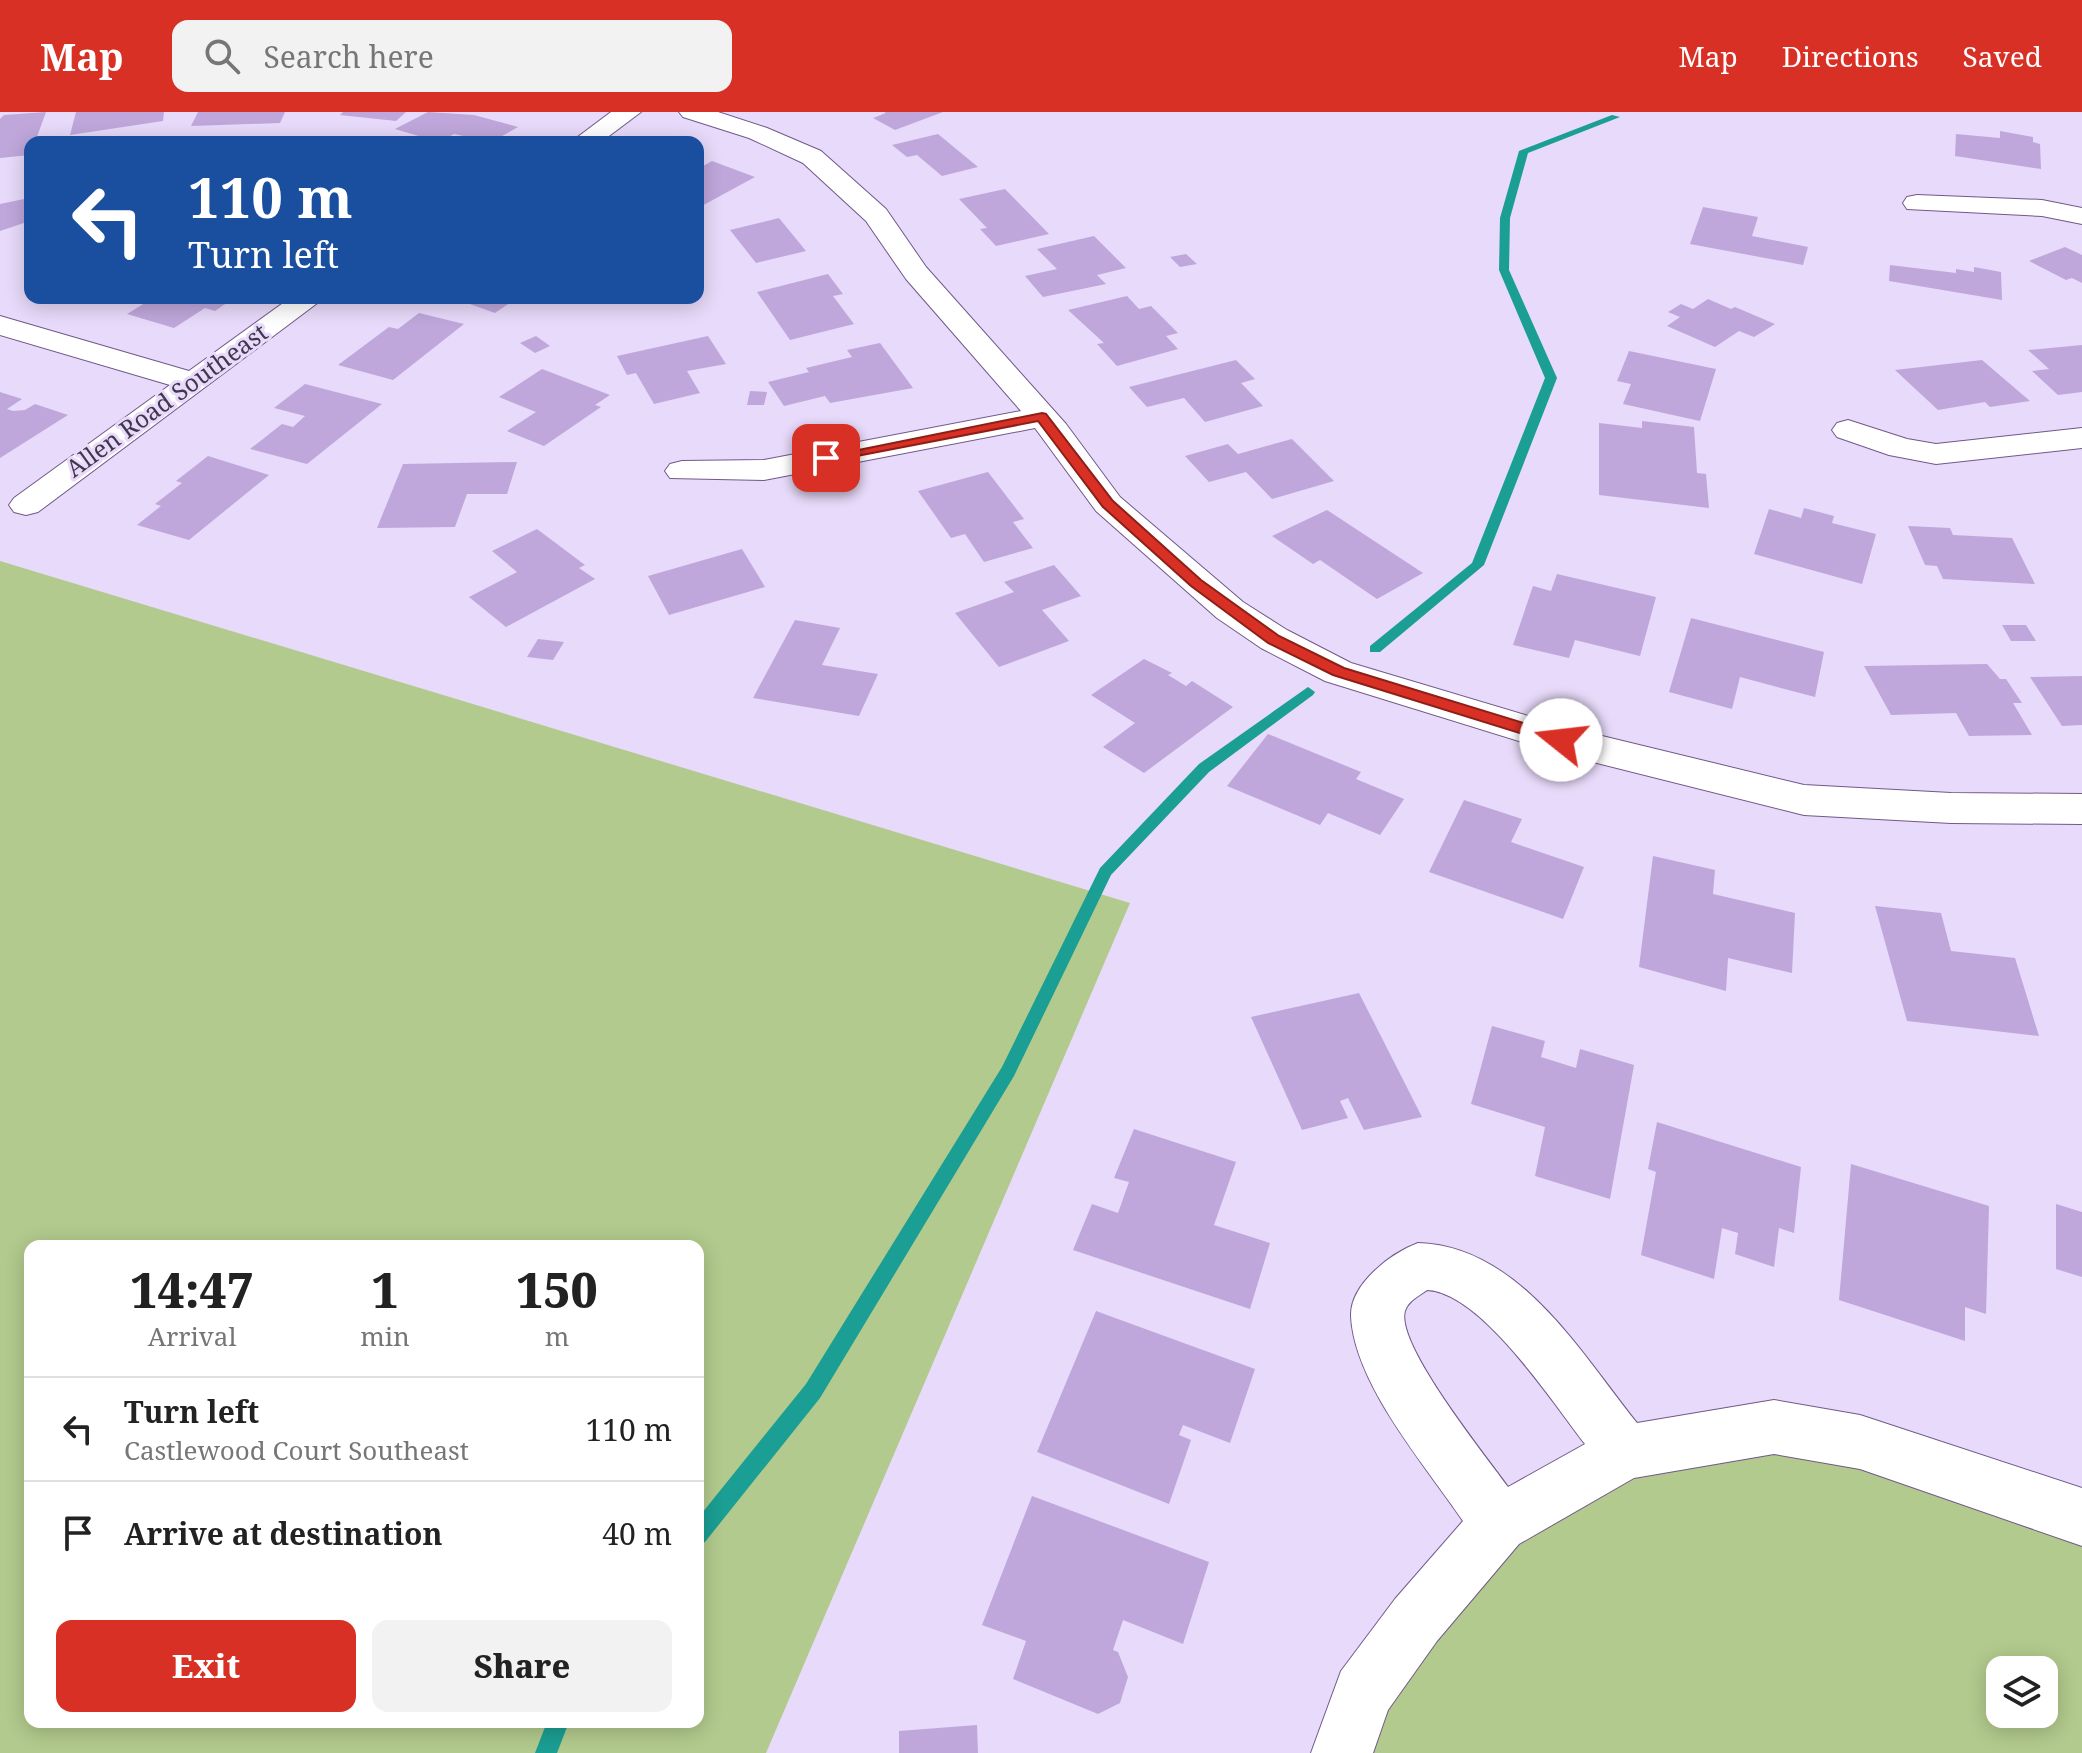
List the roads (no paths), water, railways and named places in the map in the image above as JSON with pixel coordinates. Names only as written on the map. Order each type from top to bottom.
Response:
[{"type":"street","points":[[593,136],[628,112]]},
{"type":"street","points":[[692,112],[758,133],[812,157],[876,215],[916,273],[1042,417],[1108,504],[1162,554],[1241,617],[1274,639],[1338,672],[1561,740],[1804,800],[1951,808],[2082,809]]},
{"type":"street","points":[[1917,203],[1982,203],[2042,208],[2082,216]]},
{"type":"street","name":"Allen Road Southeast","points":[[26,505],[301,304]]},
{"type":"street","points":[[0,325],[193,382]]},
{"type":"street","points":[[682,471],[764,470],[1042,417]]},
{"type":"street","points":[[1848,430],[1901,448],[1936,454],[2082,438]]},
{"type":"street","points":[[1499,1524],[1395,1373],[1383,1345],[1377,1313],[1391,1286],[1418,1266],[1445,1267],[1496,1297],[1525,1325],[1625,1452]]},
{"type":"street","points":[[1342,1753],[1363,1693],[1416,1620],[1499,1524],[1625,1452],[1774,1427],[1860,1442],[2082,1517]]},
{"type":"waterway","points":[[1375,649],[1478,565],[1551,378],[1504,270],[1505,218],[1524,151],[1615,117]]},
{"type":"waterway","points":[[704,1527],[813,1391],[1008,1071],[1105,872],[1204,768],[1308,692]]},
{"type":"waterway","points":[[546,1753],[556,1728]]}]
